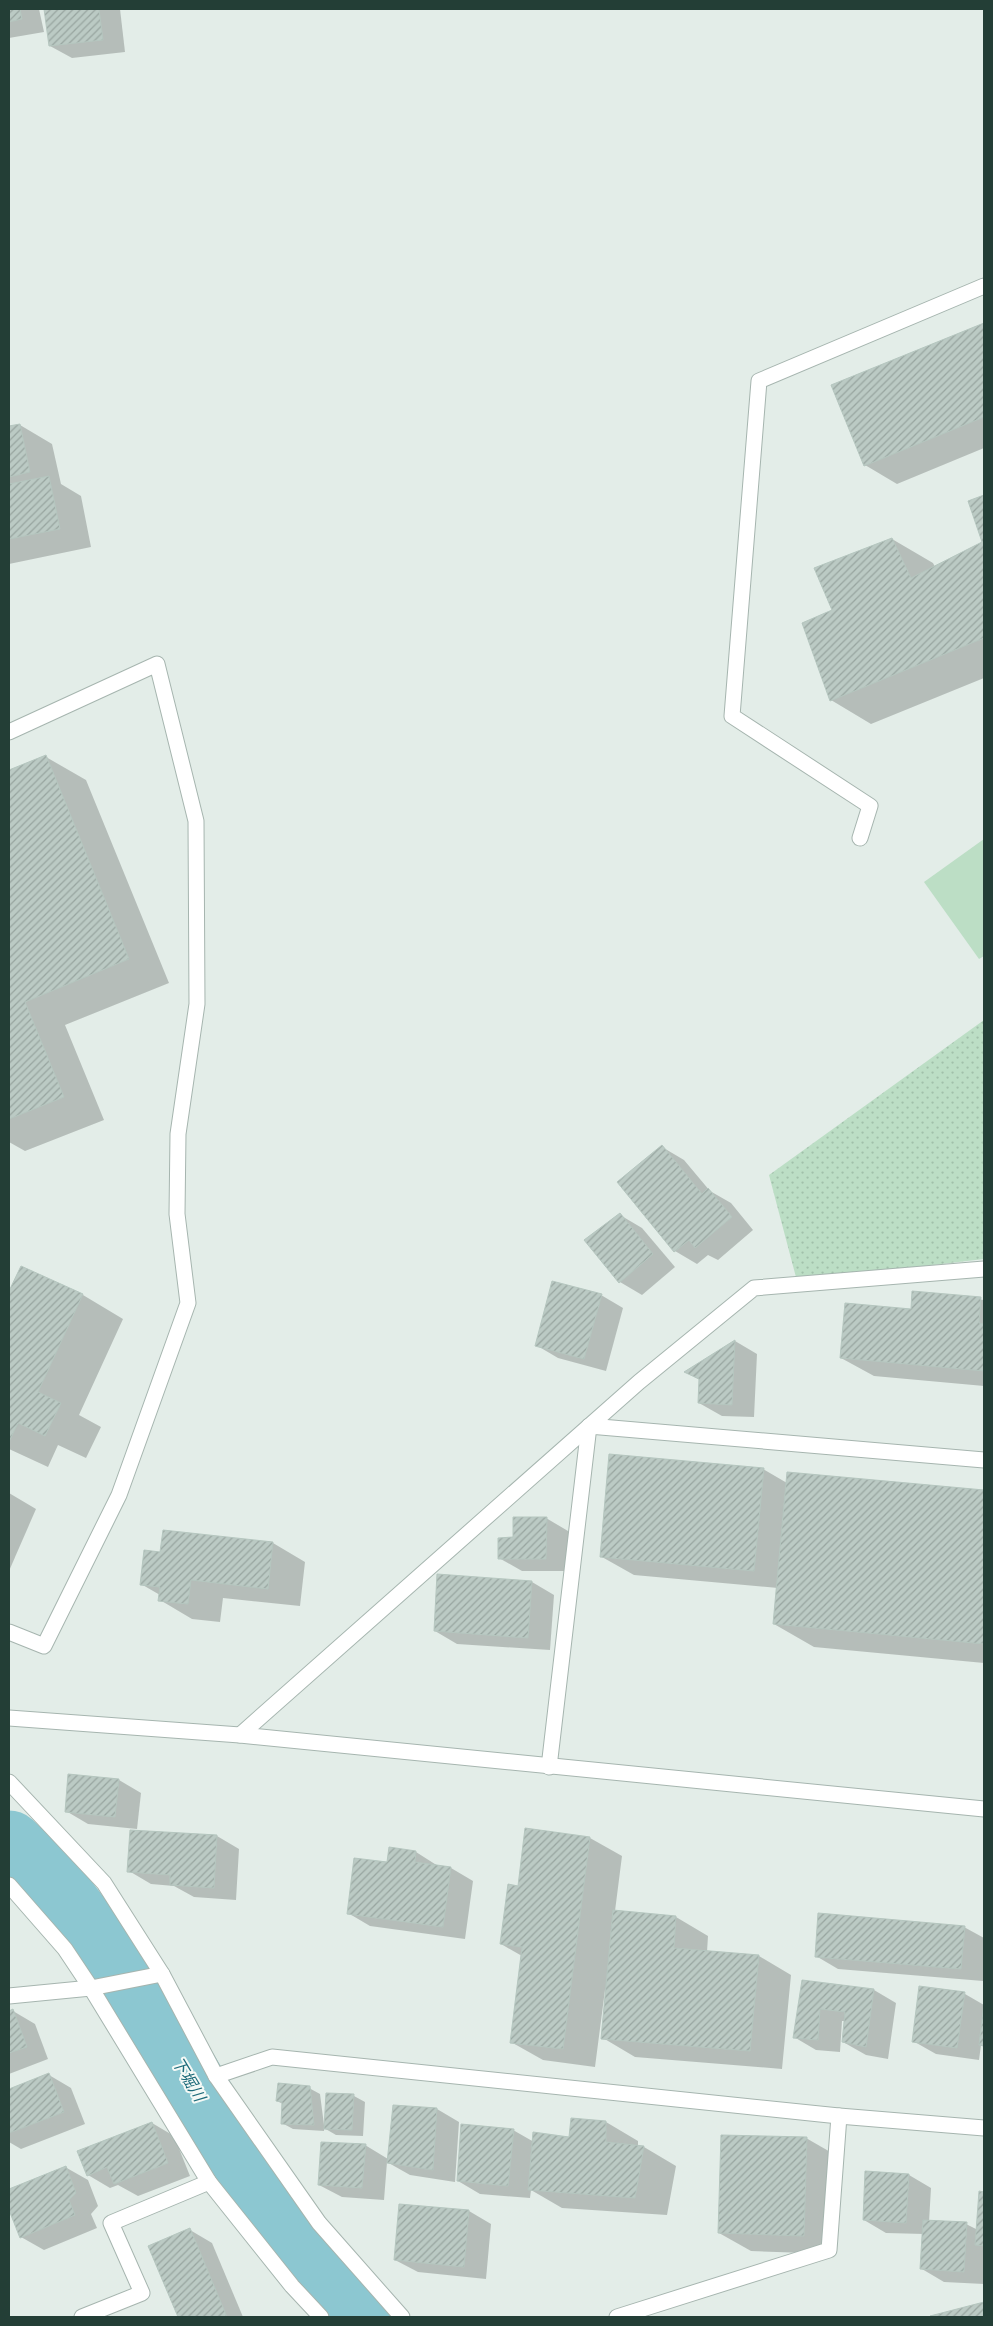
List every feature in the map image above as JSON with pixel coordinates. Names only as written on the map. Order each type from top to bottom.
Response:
[{"type":"street","points":[[860,838],[870,806],[732,716],[759,380],[984,286]]},
{"type":"street","points":[[9,732],[157,664],[196,820],[197,1004],[178,1134],[177,1214],[188,1303],[119,1495],[44,1646],[9,1632]]},
{"type":"street","points":[[240,1735],[639,1382],[754,1288],[984,1269]]},
{"type":"street","points":[[589,1426],[984,1460]]},
{"type":"street","points":[[549,1767],[589,1426]]},
{"type":"street","points":[[9,1718],[240,1735],[984,1809]]},
{"type":"street","points":[[9,1782],[104,1883],[161,1974],[216,2076],[319,2223],[402,2317]]},
{"type":"street","points":[[9,1885],[65,1949],[93,1987],[209,2182],[292,2286],[321,2317]]},
{"type":"street","points":[[9,1996],[93,1987],[161,1974]]},
{"type":"street","points":[[216,2076],[272,2057],[839,2116],[984,2128]]},
{"type":"street","points":[[617,2317],[829,2250],[839,2116]]},
{"type":"street","points":[[82,2317],[142,2293],[111,2223],[209,2182]]},
{"type":"green space","points":[[984,839],[984,956],[979,959],[924,882]]},
{"type":"green space","points":[[984,1020],[984,1259],[797,1281],[769,1175]]},
{"type":"building","points":[[9,9],[20,9],[22,19],[9,22]]},
{"type":"building","points":[[44,9],[99,9],[103,40],[49,46]]},
{"type":"building","points":[[984,323],[984,417],[864,466],[831,385]]},
{"type":"building","points":[[20,424],[30,472],[9,477],[9,426]]},
{"type":"building","points":[[49,476],[60,529],[9,539],[9,484]]},
{"type":"building","points":[[984,495],[984,638],[830,701],[802,623],[832,610],[814,568],[892,538],[911,578],[982,542],[968,501]]},
{"type":"building","points":[[46,755],[129,959],[25,1002],[64,1097],[9,1119],[9,770]]},
{"type":"building","points":[[662,1145],[702,1194],[708,1188],[732,1217],[695,1248],[689,1240],[674,1252],[617,1182]]},
{"type":"building","points":[[620,1213],[653,1254],[619,1283],[584,1240]]},
{"type":"building","points":[[21,1266],[83,1294],[38,1392],[61,1403],[45,1436],[18,1423],[9,1442],[9,1291]]},
{"type":"building","points":[[552,1281],[602,1294],[584,1359],[535,1346]]},
{"type":"building","points":[[912,1291],[981,1297],[979,1323],[984,1324],[984,1371],[840,1358],[845,1303],[911,1309]]},
{"type":"building","points":[[735,1340],[732,1405],[698,1403],[699,1379],[684,1372]]},
{"type":"building","points":[[609,1454],[764,1468],[754,1571],[600,1557]]},
{"type":"building","points":[[787,1472],[984,1490],[984,1644],[773,1624]]},
{"type":"building","points":[[513,1517],[547,1517],[546,1559],[498,1559],[498,1538],[513,1537]]},
{"type":"building","points":[[163,1530],[273,1542],[268,1589],[191,1580],[188,1604],[158,1601],[160,1587],[140,1585],[144,1550],[160,1552]]},
{"type":"building","points":[[437,1574],[532,1581],[528,1638],[434,1631]]},
{"type":"building","points":[[68,1774],[119,1779],[115,1817],[65,1812]]},
{"type":"building","points":[[525,1828],[590,1837],[563,2049],[510,2043],[522,1947],[500,1944],[508,1884],[518,1886]]},
{"type":"building","points":[[130,1830],[217,1835],[214,1888],[170,1885],[170,1875],[127,1872]]},
{"type":"building","points":[[389,1847],[416,1851],[415,1862],[451,1867],[443,1927],[347,1914],[354,1858],[387,1862]]},
{"type":"building","points":[[613,1910],[676,1916],[674,1948],[759,1955],[750,2051],[601,2039]]},
{"type":"building","points":[[818,1913],[965,1926],[961,1969],[815,1957]]},
{"type":"building","points":[[802,1980],[874,1989],[866,2047],[842,2042],[845,2012],[820,2009],[818,2040],[793,2038]]},
{"type":"building","points":[[919,1986],[965,1992],[957,2048],[912,2042]]},
{"type":"building","points":[[984,2003],[984,2046],[979,2045]]},
{"type":"building","points":[[13,2009],[27,2047],[9,2053],[9,2011]]},
{"type":"building","points":[[49,2073],[64,2112],[9,2133],[9,2089]]},
{"type":"building","points":[[278,2083],[310,2086],[314,2125],[281,2124],[282,2102],[276,2101]]},
{"type":"building","points":[[326,2093],[354,2094],[352,2130],[324,2129]]},
{"type":"building","points":[[393,2105],[437,2108],[433,2170],[387,2163]]},
{"type":"building","points":[[571,2118],[606,2121],[606,2142],[644,2146],[635,2198],[528,2190],[533,2132],[569,2137]]},
{"type":"building","points":[[152,2122],[168,2163],[114,2184],[107,2167],[87,2176],[77,2151]]},
{"type":"building","points":[[461,2124],[514,2129],[508,2186],[457,2181]]},
{"type":"building","points":[[721,2135],[807,2137],[804,2236],[718,2233]]},
{"type":"building","points":[[321,2142],[366,2144],[362,2188],[318,2185]]},
{"type":"building","points":[[66,2166],[76,2193],[69,2200],[75,2215],[20,2238],[9,2210],[9,2189]]},
{"type":"building","points":[[865,2171],[909,2174],[906,2223],[863,2220]]},
{"type":"building","points":[[979,2191],[984,2192],[984,2246],[975,2245]]},
{"type":"building","points":[[399,2204],[469,2210],[464,2267],[394,2260]]},
{"type":"building","points":[[923,2220],[967,2222],[964,2272],[920,2269]]},
{"type":"building","points":[[190,2228],[227,2317],[178,2317],[148,2246]]},
{"type":"building","points":[[984,2302],[984,2317],[930,2316]]},
{"type":"waterway","name":"下堀川","points":[[9,1845],[46,1879],[146,2008],[217,2127],[295,2240],[366,2317]]}]
